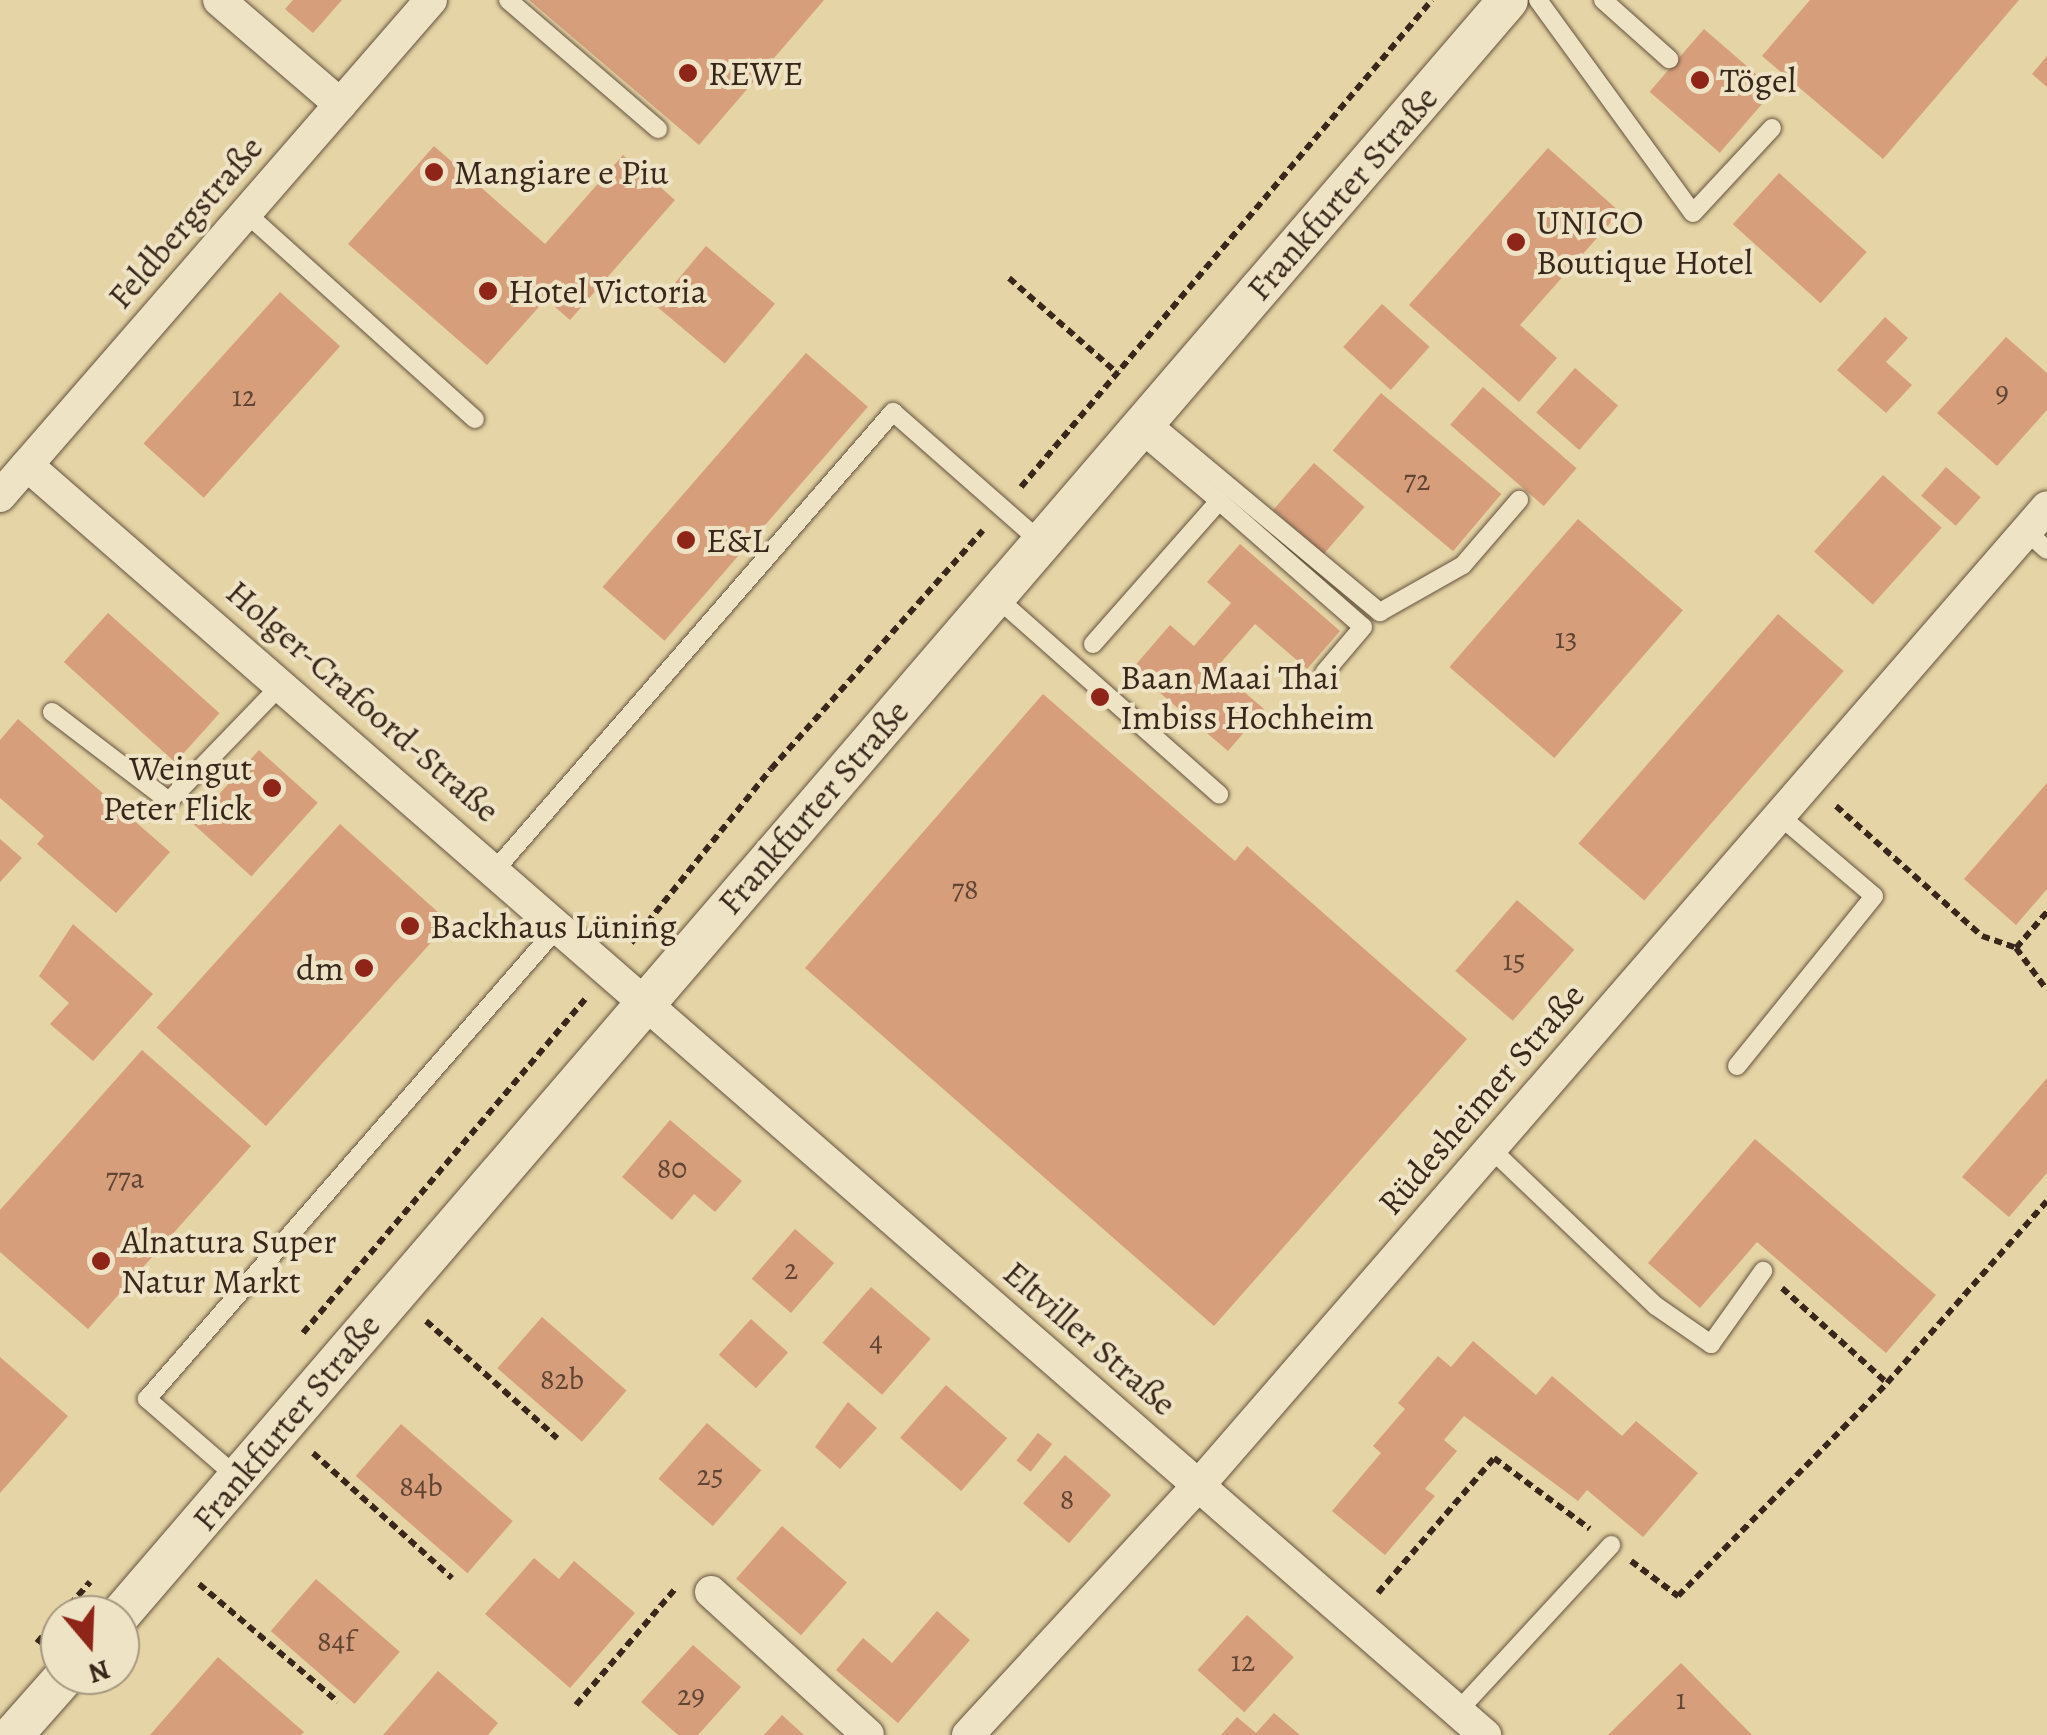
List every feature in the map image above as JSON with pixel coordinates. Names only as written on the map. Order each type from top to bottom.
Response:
[{"type":"street","points":[[219,0],[340,104]]},
{"type":"street","name":"Feldbergstraße","points":[[0,496],[431,0]]},
{"type":"street","name":"Frankfurter Straße","points":[[137,1595],[642,1003],[1508,0]]},
{"type":"street","name":"Holger-Crafoord-Straße","points":[[28,465],[284,682],[642,1003]]},
{"type":"street","name":"Rüdesheimer Straße","points":[[968,1735],[1199,1485],[1809,782],[2040,530]]},
{"type":"street","name":"Eltviller Straße","points":[[642,1003],[1484,1735]]},
{"type":"street","points":[[711,1592],[868,1735]]},
{"type":"street","points":[[13,1735],[48,1695]]},
{"type":"lane","points":[[508,0],[658,129]]},
{"type":"lane","points":[[1538,0],[1693,213],[1772,128]]},
{"type":"lane","points":[[1602,0],[1669,59]]},
{"type":"lane","points":[[246,213],[475,419]]},
{"type":"lane","points":[[495,870],[893,412],[1042,544]]},
{"type":"lane","points":[[1143,426],[1380,612],[1463,565],[1519,500]]},
{"type":"lane","points":[[1143,426],[1219,501],[1363,627],[1324,672]]},
{"type":"lane","points":[[1094,644],[1219,501]]},
{"type":"lane","points":[[996,597],[1219,794]]},
{"type":"lane","points":[[52,712],[168,801],[284,682]]},
{"type":"lane","points":[[1738,1066],[1874,896],[1780,816]]},
{"type":"lane","points":[[238,1478],[147,1399],[558,927]]},
{"type":"lane","points":[[1490,1148],[1656,1306],[1711,1344],[1763,1271]]},
{"type":"lane","points":[[1458,1711],[1611,1545]]},
{"type":"path","points":[[1009,278],[1116,373]]},
{"type":"path","points":[[1809,782],[1982,936],[2016,948],[2047,990]]},
{"type":"path","points":[[2016,948],[2047,912]]},
{"type":"path","points":[[294,1344],[608,972]]},
{"type":"path","points":[[1763,1271],[1887,1383],[2047,1201]]},
{"type":"path","points":[[426,1320],[556,1438]]},
{"type":"path","points":[[313,1454],[452,1578]]},
{"type":"path","points":[[576,1704],[692,1569],[711,1592]]},
{"type":"path","points":[[78,1595],[100,1570]]},
{"type":"path","points":[[200,1584],[338,1702]]},
{"type":"building","points":[[293,0],[342,0],[313,33],[285,9]]},
{"type":"building","name":"REWE","points":[[529,0],[824,0],[699,145]]},
{"type":"building","points":[[1810,0],[2019,0],[1883,159],[1762,56]]},
{"type":"building","points":[[1704,29],[1774,90],[1720,153],[1650,92]]},
{"type":"building","points":[[2047,56],[2047,87],[2032,74]]},
{"type":"building","points":[[434,146],[545,244],[623,155],[675,200],[570,320],[546,299],[487,365],[348,244]]},
{"type":"building","points":[[1548,148],[1620,212],[1520,325],[1557,358],[1519,402],[1409,305]]},
{"type":"building","points":[[1779,173],[1867,252],[1821,303],[1733,224]]},
{"type":"building","points":[[706,246],[775,304],[725,364],[656,306]]},
{"type":"building","points":[[280,292],[340,346],[204,498],[143,444]]},
{"type":"building","points":[[1382,304],[1430,347],[1391,390],[1343,347]]},
{"type":"building","points":[[1885,317],[1908,338],[1886,362],[1912,385],[1886,413],[1837,370]]},
{"type":"building","points":[[2006,337],[2047,373],[2047,410],[1997,466],[1937,413]]},
{"type":"building","points":[[806,353],[868,407],[665,641],[603,587]]},
{"type":"building","points":[[1575,368],[1618,405],[1579,450],[1536,413]]},
{"type":"building","points":[[1483,387],[1577,468],[1544,506],[1450,425]]},
{"type":"building","points":[[1381,393],[1501,494],[1453,551],[1333,450]]},
{"type":"building","points":[[1314,463],[1365,507],[1324,554],[1273,510]]},
{"type":"building","points":[[1946,467],[1981,497],[1956,526],[1921,496]]},
{"type":"building","points":[[1883,475],[1942,528],[1873,604],[1814,552]]},
{"type":"building","points":[[1578,519],[1683,610],[1554,758],[1449,667]]},
{"type":"building","points":[[1240,544],[1340,631],[1307,669],[1255,624],[1216,668],[1264,709],[1228,751],[1132,669],[1170,625],[1194,646],[1231,603],[1207,582]]},
{"type":"building","points":[[108,613],[219,713],[175,762],[64,662]]},
{"type":"building","points":[[1778,614],[1844,671],[1644,901],[1579,843]]},
{"type":"building","points":[[1043,694],[1235,861],[1247,846],[1467,1039],[1214,1326],[805,968]]},
{"type":"building","points":[[18,719],[170,852],[116,913],[37,844],[44,836],[0,798],[0,740]]},
{"type":"building","points":[[259,750],[318,803],[251,876],[193,824]]},
{"type":"building","points":[[2047,783],[2047,889],[2016,925],[1964,879]]},
{"type":"building","points":[[340,824],[449,922],[266,1126],[157,1028]]},
{"type":"building","points":[[0,839],[22,858],[0,882]]},
{"type":"building","points":[[1517,900],[1574,950],[1513,1021],[1455,971]]},
{"type":"building","points":[[73,924],[153,994],[93,1061],[50,1024],[69,1003],[39,976]]},
{"type":"building","points":[[142,1050],[251,1146],[88,1329],[0,1252],[0,1210]]},
{"type":"building","points":[[2047,1078],[2047,1173],[2009,1217],[1962,1177]]},
{"type":"building","points":[[670,1120],[742,1181],[715,1212],[694,1194],[672,1220],[622,1177]]},
{"type":"building","points":[[1755,1139],[1936,1295],[1886,1353],[1757,1242],[1700,1308],[1648,1263]]},
{"type":"building","points":[[795,1229],[834,1263],[791,1313],[752,1279]]},
{"type":"building","points":[[871,1287],[931,1339],[882,1395],[822,1343]]},
{"type":"building","points":[[542,1317],[627,1390],[582,1442],[497,1368]]},
{"type":"building","points":[[751,1319],[788,1352],[756,1388],[719,1355]]},
{"type":"building","points":[[1473,1341],[1536,1395],[1552,1376],[1622,1436],[1636,1421],[1698,1473],[1643,1537],[1587,1490],[1578,1501],[1464,1416],[1444,1440],[1457,1451],[1425,1489],[1435,1496],[1385,1555],[1332,1511],[1381,1453],[1373,1446],[1405,1409],[1398,1403],[1438,1356],[1451,1367]]},
{"type":"building","points":[[0,1357],[68,1416],[0,1493]]},
{"type":"building","points":[[946,1385],[1007,1438],[961,1491],[900,1438]]},
{"type":"building","points":[[848,1402],[877,1428],[840,1469],[815,1447]]},
{"type":"building","points":[[707,1423],[761,1470],[713,1526],[658,1479]]},
{"type":"building","points":[[401,1424],[513,1521],[467,1573],[356,1476]]},
{"type":"building","points":[[1038,1433],[1052,1444],[1031,1472],[1016,1461]]},
{"type":"building","points":[[1065,1455],[1111,1495],[1069,1543],[1023,1503]]},
{"type":"building","points":[[782,1526],[847,1582],[801,1635],[736,1579]]},
{"type":"building","points":[[534,1558],[559,1579],[574,1561],[635,1613],[570,1688],[485,1614]]},
{"type":"building","points":[[316,1579],[400,1652],[355,1704],[271,1631]]},
{"type":"building","points":[[937,1611],[970,1640],[898,1723],[836,1670],[863,1638],[892,1663]]},
{"type":"building","points":[[1247,1615],[1294,1657],[1244,1712],[1197,1670]]},
{"type":"building","points":[[693,1645],[741,1687],[698,1735],[678,1735],[641,1702]]},
{"type":"building","points":[[218,1657],[304,1732],[150,1735]]},
{"type":"building","points":[[1681,1663],[1752,1735],[1608,1735]]},
{"type":"building","points":[[438,1671],[498,1723],[488,1735],[383,1735]]},
{"type":"building","points":[[1274,1713],[1300,1735],[1221,1735],[1237,1717],[1256,1733]]},
{"type":"building","points":[[782,1715],[804,1735],[764,1735]]},
{"type":"place","name":"REWE","points":[[688,73]]},
{"type":"place","name":"Tögel","points":[[1700,80]]},
{"type":"place","name":"Mangiare e Piu","points":[[434,172]]},
{"type":"place","name":"UNICO Boutique Hotel","points":[[1516,242]]},
{"type":"place","name":"Hotel Victoria","points":[[488,291]]},
{"type":"place","name":"E&L","points":[[686,540]]},
{"type":"place","name":"Baan Maai Thai Imbiss Hochheim","points":[[1100,697]]},
{"type":"place","name":"Weingut Peter Flick","points":[[272,788]]},
{"type":"place","name":"Backhaus Lüning","points":[[410,926]]},
{"type":"place","name":"dm","points":[[364,968]]},
{"type":"place","name":"Alnatura Super Natur Markt","points":[[101,1261]]}]
